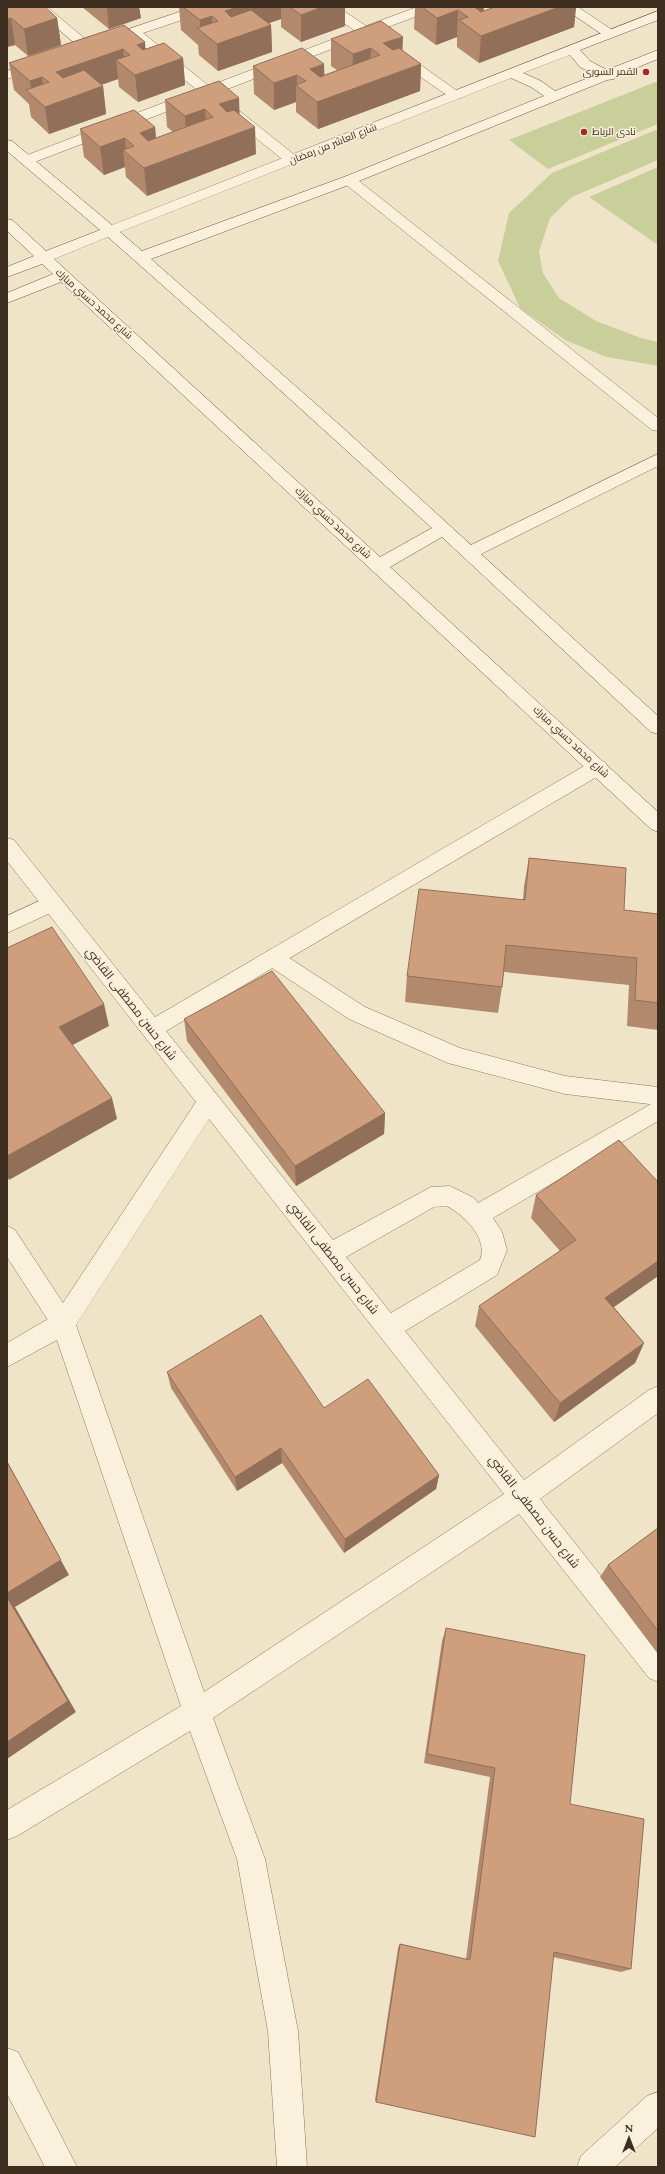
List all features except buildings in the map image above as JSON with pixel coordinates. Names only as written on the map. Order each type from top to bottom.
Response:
[{"type":"street","points":[[39,7],[88,47]]},
{"type":"street","points":[[74,52],[208,7]]},
{"type":"street","points":[[329,7],[456,95]]},
{"type":"street","points":[[27,160],[429,7]]},
{"type":"street","points":[[569,7],[611,34]]},
{"type":"street","name":"شارع العاشر من رمضان","points":[[7,272],[110,233],[658,15]]},
{"type":"street","points":[[133,32],[292,160]]},
{"type":"street","points":[[572,49],[585,64],[609,76]]},
{"type":"street","points":[[141,257],[349,180],[609,76],[658,54]]},
{"type":"street","points":[[7,75],[51,60]]},
{"type":"street","points":[[511,73],[536,84],[555,98]]},
{"type":"street","points":[[7,144],[110,233],[141,257],[469,552],[658,727]]},
{"type":"street","points":[[349,180],[658,426]]},
{"type":"street","name":"شارع محمد حسني مبارك","points":[[7,223],[658,824]]},
{"type":"street","points":[[7,298],[64,275]]},
{"type":"street","points":[[469,552],[658,458]]},
{"type":"street","points":[[379,565],[443,529]]},
{"type":"street","points":[[152,1029],[598,767]]},
{"type":"street","name":"شارع حسن مصطفى القاضي","points":[[7,846],[658,1669]]},
{"type":"street","points":[[7,925],[52,903]]},
{"type":"street","points":[[273,958],[357,1013],[456,1056],[565,1085],[658,1096]]},
{"type":"street","points":[[7,1356],[63,1322],[208,1102]]},
{"type":"street","points":[[476,1216],[658,1110]]},
{"type":"street","points":[[330,1254],[431,1197],[450,1196],[466,1205],[490,1232],[495,1250],[489,1266],[388,1328]]},
{"type":"street","points":[[7,1237],[63,1322],[197,1712],[250,1859],[283,2031],[292,2167]]},
{"type":"street","points":[[7,1826],[197,1712],[522,1497],[658,1398]]},
{"type":"street","points":[[7,2063],[62,2167]]},
{"type":"street","points":[[592,2167],[658,2107]]},
{"type":"green space","name":"نادى الرباط","points":[[658,81],[658,124],[548,169],[509,140]]},
{"type":"green space","points":[[658,129],[658,160],[572,197],[550,218],[539,252],[543,273],[559,298],[596,321],[641,338],[658,342],[658,366],[607,357],[565,340],[520,308],[498,261],[509,213],[552,173]]},
{"type":"green space","points":[[658,167],[658,245],[589,197]]},
{"type":"place","name":"القمر السورى","points":[[646,72]]},
{"type":"place","name":"نادى الرباط","points":[[584,132]]}]
